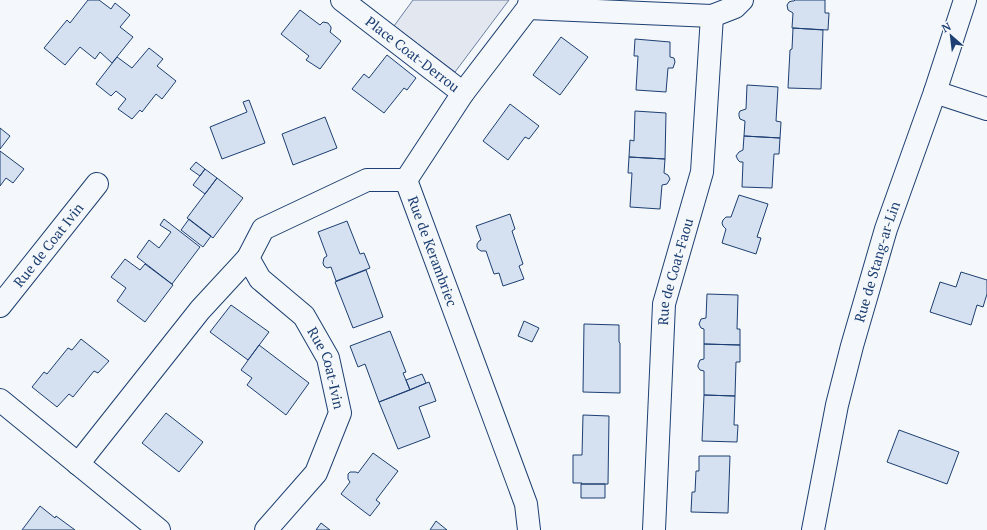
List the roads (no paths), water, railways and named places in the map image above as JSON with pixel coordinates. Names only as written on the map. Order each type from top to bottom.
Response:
[{"type":"street","name":"Place Coat-Derrou","points":[[342,0],[463,93]]},
{"type":"street","points":[[529,4],[712,16],[735,7],[742,0]]},
{"type":"street","name":"Rue de Stang-ar-Lin","points":[[813,530],[837,405],[852,346],[886,229],[935,92],[965,0]]},
{"type":"street","name":"Rue de Kerambriec","points":[[529,4],[463,93],[406,180],[526,504],[529,530]]},
{"type":"street","name":"Rue de Coat-Faou","points":[[654,530],[664,304],[702,172],[712,16]]},
{"type":"street","points":[[935,92],[987,109]]},
{"type":"street","points":[[78,464],[200,310],[248,258],[263,229],[367,180],[406,180]]},
{"type":"street","name":"Rue de Coat Ivin","points":[[0,306],[97,184]]},
{"type":"street","name":"Rue Coat-Ivin","points":[[248,258],[260,279],[304,316],[328,358],[340,413],[316,473],[266,530]]},
{"type":"street","points":[[0,400],[158,530]]}]
